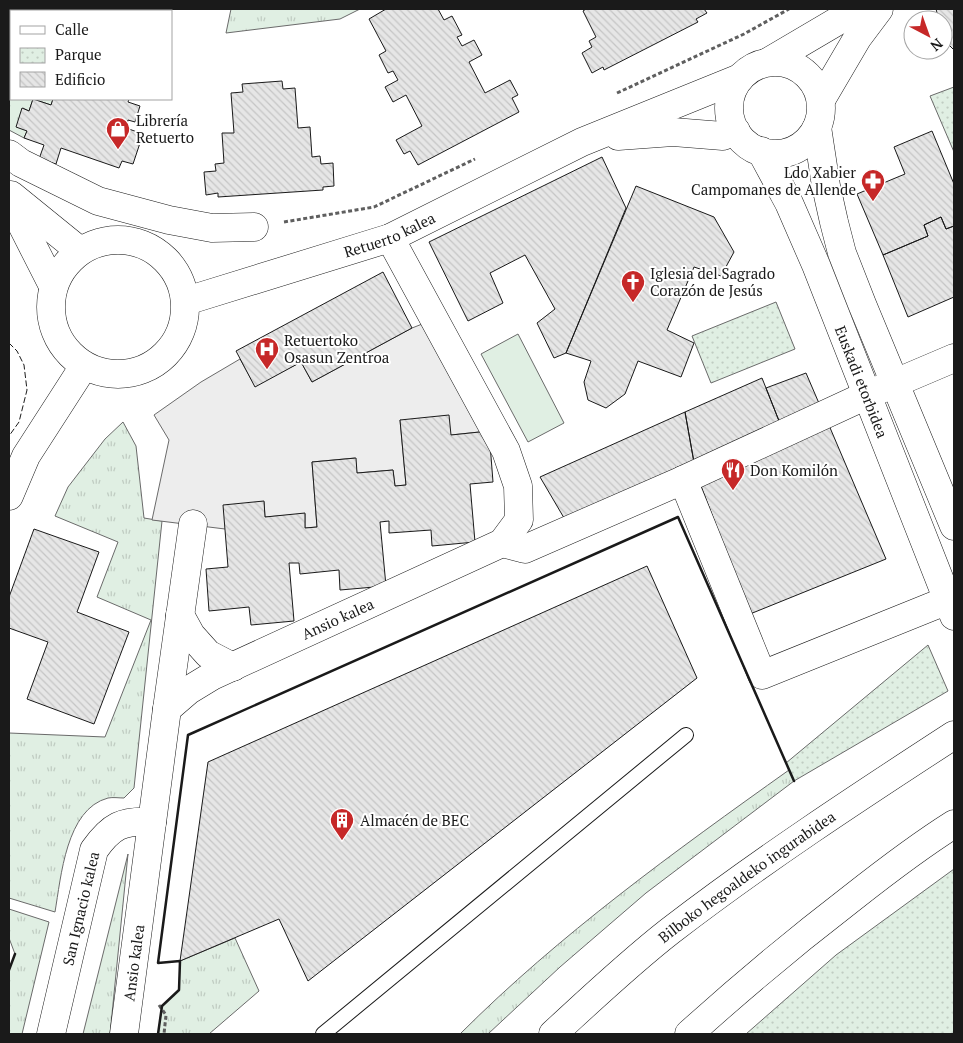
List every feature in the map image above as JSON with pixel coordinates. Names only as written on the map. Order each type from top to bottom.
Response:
[{"type":"main road","points":[[768,62],[783,62],[796,67],[808,75],[816,86],[821,100],[821,114],[817,127],[810,138],[799,147],[787,152],[774,154],[761,151],[742,140],[736,131],[731,121],[730,104],[734,88],[740,78],[750,69],[768,62],[858,9]]},
{"type":"main road","points":[[821,100],[858,37],[879,9]]},
{"type":"main road","points":[[582,142],[740,78]]},
{"type":"main road","name":"Euskadi etorbidea","points":[[817,127],[828,195],[842,253],[954,526]]},
{"type":"main road","points":[[582,142],[629,134],[673,132],[722,136],[736,131]]},
{"type":"main road","name":"Retuerto kalea","points":[[186,301],[390,238],[582,142]]},
{"type":"main road","name":"Euskadi etorbidea","points":[[761,151],[789,203],[812,256],[951,608]]},
{"type":"main road","points":[[9,154],[21,163],[98,201],[169,220],[212,228],[254,227]]},
{"type":"main road","points":[[9,193],[80,251]]},
{"type":"main road","points":[[13,216],[53,286]]},
{"type":"main road","name":"Ansio kalea","points":[[124,1034],[167,709],[188,690],[233,667],[502,543],[519,520],[518,486],[506,451],[390,238]]},
{"type":"main road","points":[[127,239],[149,246],[166,259],[180,278],[186,301],[183,325],[173,347],[155,364],[133,373],[106,374],[84,366],[64,348],[51,319],[53,286],[63,267],[80,251],[105,240],[127,239]]},
{"type":"main road","points":[[502,543],[525,549],[683,480],[867,395],[954,358]]},
{"type":"main road","points":[[9,496],[26,456],[84,366]]},
{"type":"main road","points":[[683,480],[762,674],[951,608]]},
{"type":"main road","points":[[167,709],[193,524]]},
{"type":"main road","points":[[180,614],[191,636],[208,654],[233,667]]},
{"type":"main road","name":"Bilboko hegoaldeko ingurabidea","points":[[553,1034],[668,932],[769,857],[954,735]]},
{"type":"main road","name":"San Ignacio kalea","points":[[51,1034],[94,850],[104,836],[116,827],[134,821],[152,822]]},
{"type":"main road","points":[[688,1034],[736,991],[808,932],[886,872],[954,824]]},
{"type":"lane","points":[[323,1034],[686,735]]},
{"type":"path","points":[[609,97],[744,34],[789,9]]},
{"type":"path","points":[[254,227],[374,207],[482,156]]},
{"type":"path","points":[[157,1003],[166,1015],[164,1034]]},
{"type":"green space","points":[[231,9],[360,9],[340,19],[226,33]]},
{"type":"green space","points":[[10,60],[10,100],[33,100],[29,111],[23,108],[27,131],[24,138],[9,130]]},
{"type":"green space","points":[[954,87],[954,152],[930,96]]},
{"type":"green space","points":[[36,100],[53,100],[51,105]]},
{"type":"green space","points":[[776,302],[795,349],[711,383],[692,336]]},
{"type":"green space","points":[[518,334],[564,423],[528,442],[481,354]]},
{"type":"green space","points":[[123,422],[136,446],[144,518],[162,521],[134,788],[124,798],[108,798],[94,805],[83,816],[74,830],[63,863],[55,912],[9,898],[9,733],[105,737],[151,620],[97,597],[118,542],[55,516],[68,487],[105,439]]},
{"type":"green space","points":[[928,645],[948,691],[794,781],[786,763]]},
{"type":"green space","points":[[789,770],[794,781],[646,893],[560,967],[488,1034],[460,1034],[537,962],[619,895]]},
{"type":"green space","points":[[128,854],[110,1034],[83,1034]]},
{"type":"green space","points":[[954,869],[954,1034],[746,1034],[836,955]]},
{"type":"green space","points":[[9,909],[49,922],[22,1034],[9,1034],[9,970],[15,954],[9,938]]},
{"type":"green space","points":[[235,938],[259,991],[209,1034],[158,1034],[162,1006],[179,990],[180,961]]},
{"type":"shaded area","points":[[435,319],[489,431],[451,435],[400,420],[406,485],[395,486],[393,470],[357,473],[355,458],[312,462],[317,527],[305,528],[305,514],[265,517],[264,502],[225,529],[152,520],[169,440],[154,415],[201,382],[240,359],[255,386],[301,362],[312,382],[412,328]]},
{"type":"building","points":[[73,9],[162,9],[162,10]]},
{"type":"building","points":[[386,9],[438,9],[444,20],[452,16],[462,35],[457,37],[462,46],[474,40],[482,55],[469,62],[485,93],[510,80],[518,95],[512,98],[519,112],[418,165],[410,151],[404,154],[396,140],[422,126],[406,95],[393,102],[385,87],[398,80],[393,71],[388,73],[379,55],[386,51],[369,19]]},
{"type":"building","points":[[586,9],[704,9],[707,13],[696,19],[698,22],[604,70],[603,67],[592,73],[582,53],[592,47],[589,41],[596,37],[583,11]]},
{"type":"building","points":[[954,9],[954,50],[953,10],[936,10]]},
{"type":"building","points":[[282,81],[283,89],[295,88],[298,128],[310,127],[312,157],[320,156],[321,164],[333,163],[334,186],[323,187],[323,190],[218,197],[218,193],[206,195],[204,172],[216,171],[215,164],[224,163],[222,133],[234,133],[231,93],[243,92],[242,84]]},
{"type":"building","points":[[33,100],[51,105],[53,100],[129,100],[128,102],[140,106],[135,122],[128,120],[126,128],[143,134],[133,164],[122,161],[119,168],[61,148],[56,164],[39,159],[44,145],[24,138],[27,131],[16,127],[22,108],[29,111]]},
{"type":"building","points":[[932,131],[954,184],[954,226],[946,229],[941,217],[924,225],[928,236],[883,255],[857,194],[905,174],[894,147]]},
{"type":"building","points":[[602,157],[626,208],[566,353],[554,358],[537,323],[555,309],[525,255],[490,273],[503,303],[468,321],[429,242]]},
{"type":"building","name":"Iglesia del Sagrado Corazón de Jesús","points":[[636,186],[714,217],[734,252],[721,276],[694,267],[667,330],[694,343],[681,377],[638,361],[625,394],[606,408],[588,400],[584,382],[591,361],[566,353]]},
{"type":"building","points":[[941,217],[946,229],[954,226],[954,297],[908,317],[883,255],[928,236],[924,225]]},
{"type":"building","points":[[383,272],[412,328],[312,382],[301,362],[255,387],[236,351]]},
{"type":"building","points":[[806,373],[824,415],[783,431],[766,388]]},
{"type":"building","points":[[762,378],[783,431],[695,468],[685,412]]},
{"type":"building","points":[[685,412],[695,468],[567,523],[540,477]]},
{"type":"building","points":[[449,415],[451,435],[489,431],[493,482],[470,484],[475,542],[432,546],[431,530],[389,533],[389,521],[380,522],[386,586],[340,590],[339,570],[300,574],[299,563],[289,563],[294,621],[251,625],[249,607],[209,611],[206,569],[228,567],[223,505],[264,501],[265,517],[305,513],[305,528],[317,527],[312,462],[356,458],[357,473],[393,470],[395,486],[406,485],[400,420]]},
{"type":"building","points":[[828,423],[886,559],[750,614],[698,478]]},
{"type":"building","points":[[34,529],[99,552],[77,612],[129,632],[94,724],[27,699],[48,642],[9,628],[9,597]]},
{"type":"building","name":"Almacén de BEC","points":[[647,566],[697,678],[308,981],[279,919],[180,961],[208,762]]},
{"type":"fence","points":[[9,343],[17,351],[24,365],[27,390],[19,422],[9,436]]},
{"type":"wall","points":[[158,1034],[162,1006],[179,990],[180,961],[158,963],[188,735],[678,517],[794,781]]},
{"type":"wall","points":[[9,970],[15,954]]},
{"type":"place","name":"Librería Retuerto","points":[[118,150]]},
{"type":"place","name":"Ldo Xabier Campomanes de Allende","points":[[873,202]]},
{"type":"place","name":"Iglesia del Sagrado Corazón de Jesús","points":[[633,303]]},
{"type":"place","name":"Retuertoko Osasun Zentroa","points":[[267,370]]},
{"type":"place","name":"Don Komilón","points":[[733,491]]},
{"type":"place","name":"Almacén de BEC","points":[[342,841]]}]
